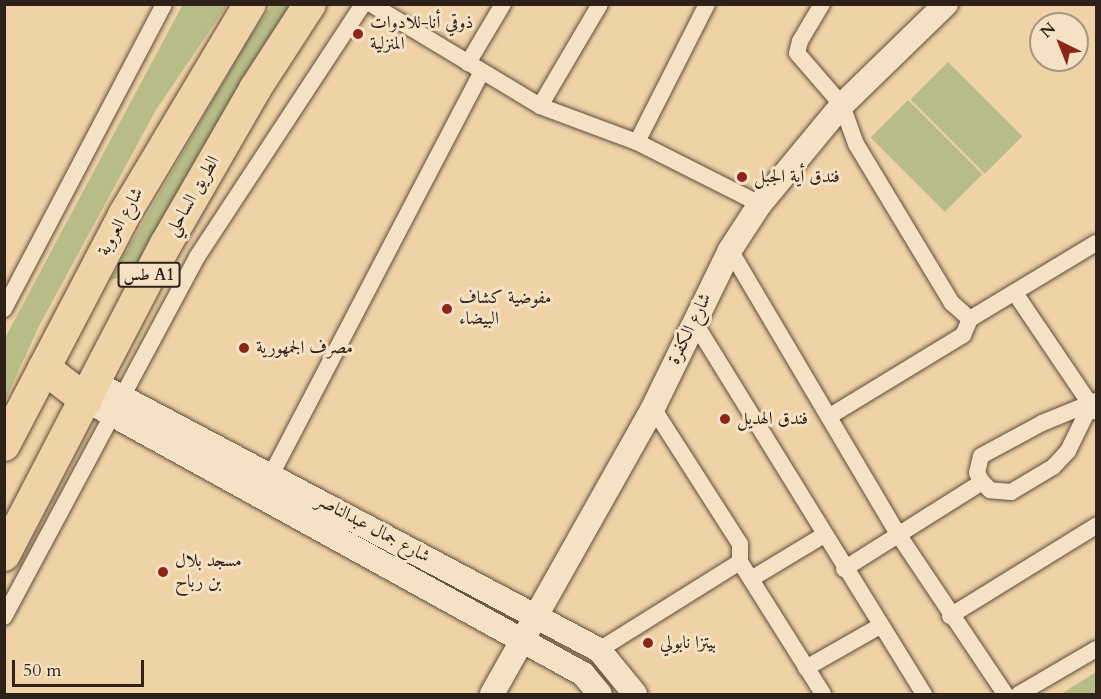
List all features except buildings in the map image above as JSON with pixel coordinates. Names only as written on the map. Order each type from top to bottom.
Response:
[{"type":"highway","name":"شارع العروبة","points":[[4,445],[84,291],[211,63],[250,4]]},
{"type":"highway","name":"الطريق الساحلي","points":[[4,555],[103,398],[128,316],[255,89],[310,4]]},
{"type":"highway","points":[[84,291],[128,316]]},
{"type":"highway","points":[[44,368],[103,398]]},
{"type":"street","points":[[4,309],[164,4]]},
{"type":"street","points":[[4,617],[103,398],[363,4]]},
{"type":"street","points":[[370,4],[540,106],[637,142],[760,204]]},
{"type":"street","points":[[271,475],[474,68],[503,4]]},
{"type":"street","points":[[540,106],[600,4]]},
{"type":"street","points":[[637,142],[707,4]]},
{"type":"street","points":[[822,4],[797,53],[842,105],[856,144],[952,303],[969,319]]},
{"type":"street","name":"شارع الكفرة","points":[[492,694],[653,408],[693,320],[730,250],[760,204],[842,105],[946,4]]},
{"type":"street","points":[[830,416],[963,335],[969,319],[1096,243]]},
{"type":"street","points":[[730,250],[900,537],[950,616],[1005,694]]},
{"type":"street","points":[[1015,293],[1095,406]]},
{"type":"street","points":[[693,320],[844,569],[924,694]]},
{"type":"street","points":[[103,398],[521,643],[583,674],[600,694]]},
{"type":"street","name":"شارع جمال عبدالناصر","points":[[103,398],[271,475],[536,614],[599,650],[635,694]]},
{"type":"street","points":[[1095,406],[1068,451],[1053,467],[1011,492],[990,490],[982,482],[977,472],[981,456],[1042,423],[1095,406]]},
{"type":"street","points":[[653,408],[740,544],[740,562],[823,694]]},
{"type":"street","points":[[844,569],[900,537],[982,482]]},
{"type":"street","points":[[950,616],[1096,526]]},
{"type":"street","points":[[751,579],[824,535]]},
{"type":"street","points":[[599,650],[740,562]]},
{"type":"street","points":[[806,668],[880,626]]},
{"type":"street","points":[[1019,694],[1096,649]]},
{"type":"green space","points":[[183,4],[227,5],[156,110],[39,326],[5,401],[5,338]]},
{"type":"green space","points":[[272,5],[297,5],[135,273],[110,280],[248,39]]},
{"type":"green space","points":[[948,62],[1022,136],[985,174],[911,99]]},
{"type":"green space","points":[[908,100],[982,174],[945,212],[871,137]]},
{"type":"green space","points":[[1096,672],[1096,694],[1061,694]]},
{"type":"place","name":"ذوقي أنا-للادوات المنزلية","points":[[358,34]]},
{"type":"place","name":"فندق أية الجبل","points":[[742,177]]},
{"type":"place","name":"مفوضية كشاف البيضاء","points":[[447,309]]},
{"type":"place","name":"مصرف الجمهورية","points":[[244,348]]},
{"type":"place","name":"فندق الهديل","points":[[725,419]]},
{"type":"place","name":"مسجد بلال بن رباح","points":[[163,572]]},
{"type":"place","name":"بيتزا نابولي","points":[[648,643]]}]
